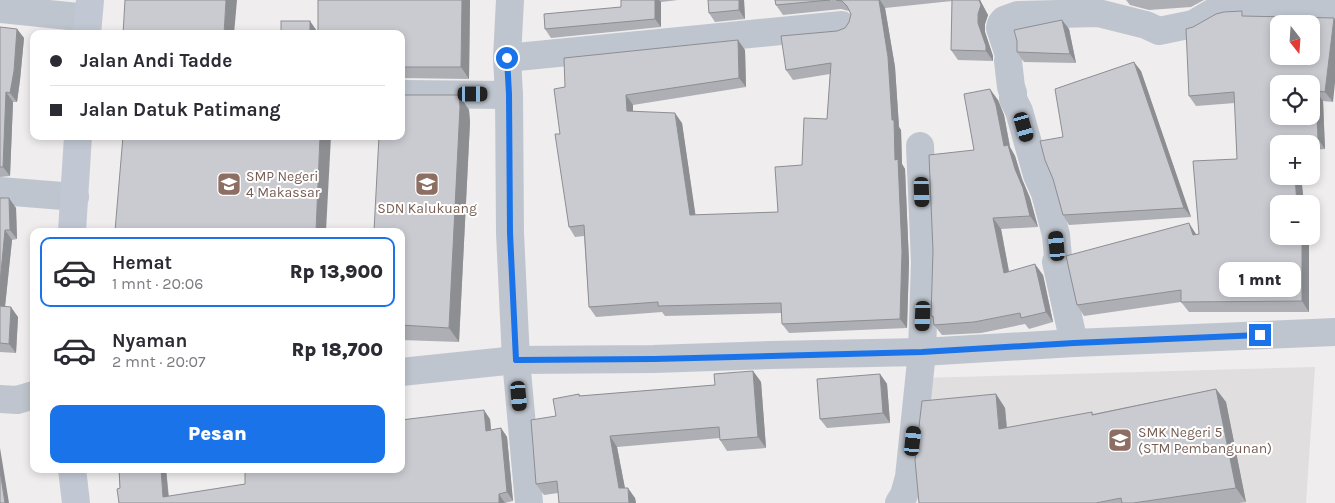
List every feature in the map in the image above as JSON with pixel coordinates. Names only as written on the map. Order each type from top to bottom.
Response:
[{"type":"street","points":[[510,0],[507,58],[510,233],[516,360],[528,503]]},
{"type":"street","points":[[1074,343],[1056,262],[1058,257],[1056,235],[1045,193],[1037,175],[1019,111],[1013,99],[1008,61],[1009,54],[1000,28],[1004,20],[1018,15],[1098,13],[1146,25],[1159,31],[1193,24],[1218,10],[1229,7],[1260,6],[1273,2],[1335,6]]},
{"type":"street","points":[[0,9],[88,17]]},
{"type":"street","points":[[507,58],[842,25]]},
{"type":"street","points":[[405,94],[509,94]]},
{"type":"street","points":[[72,228],[78,140]]},
{"type":"street","points":[[899,503],[904,495],[909,477],[922,352],[925,262],[920,146]]},
{"type":"street","points":[[0,191],[75,197]]},
{"type":"street","points":[[405,372],[516,360],[654,359],[922,352],[1074,343],[1335,332]]},
{"type":"street","points":[[0,399],[17,400],[30,396]]},
{"type":"street","points":[[72,473],[76,503]]},
{"type":"shaded area","name":"SMK Negeri 5 (STM Pembangunan)","points":[[1315,367],[1306,503],[938,503],[923,378]]},
{"type":"building","points":[[125,0],[226,0],[224,30],[123,30]]},
{"type":"building","points":[[318,0],[462,0],[461,67],[405,67],[405,30],[318,30]]},
{"type":"building","points":[[621,0],[655,0],[655,19],[545,29],[544,14],[621,7]]},
{"type":"building","points":[[708,0],[739,0],[739,10],[709,13]]},
{"type":"building","points":[[775,0],[830,0],[776,5]]},
{"type":"building","points":[[836,0],[879,0],[888,57],[892,120],[894,120],[895,160],[898,159],[902,252],[900,319],[782,324],[781,303],[658,306],[658,302],[589,307],[584,225],[569,227],[555,134],[560,134],[554,89],[565,87],[564,58],[738,40],[739,78],[626,95],[627,111],[675,113],[690,215],[778,212],[775,167],[802,165],[804,118],[827,119],[831,63],[786,70],[781,36],[837,31],[845,28],[851,14],[842,1]]},
{"type":"building","points":[[952,0],[979,0],[981,5],[978,23],[986,51],[951,50]]},
{"type":"building","points":[[1242,11],[1242,16],[1270,17],[1270,65],[1320,65],[1320,18],[1334,18],[1325,92],[1320,91],[1320,75],[1270,75],[1270,125],[1317,125],[1318,135],[1270,135],[1270,185],[1296,185],[1296,195],[1270,195],[1270,245],[1302,245],[1302,301],[1181,302],[1181,290],[1077,305],[1066,256],[1189,223],[1193,235],[1199,234],[1193,161],[1237,159],[1234,92],[1189,96],[1186,29],[1216,14]]},
{"type":"building","points":[[1062,20],[1070,54],[1017,52],[1014,30]]},
{"type":"building","points":[[281,21],[310,21],[310,30],[281,30]]},
{"type":"building","points":[[0,27],[17,29],[14,71],[10,93],[6,92],[3,167],[0,167]]},
{"type":"building","points":[[1134,62],[1184,208],[1063,215],[1040,141],[1063,137],[1055,89]]},
{"type":"building","points":[[990,89],[996,105],[1004,146],[1008,145],[1023,188],[1030,216],[993,218],[1004,273],[1035,264],[1046,312],[1021,318],[1020,313],[974,322],[934,325],[933,316],[931,316],[933,251],[929,155],[974,150],[964,94]]},
{"type":"building","name":"SDN Kalukuang","points":[[405,95],[459,95],[460,107],[449,328],[405,325],[405,228],[374,228],[379,140],[405,140]]},
{"type":"building","name":"SMP Negeri 4 Makassar","points":[[123,140],[320,140],[316,228],[115,228]]},
{"type":"building","points":[[0,198],[9,198],[10,230],[5,230],[0,283]]},
{"type":"building","points":[[0,306],[11,307],[9,344],[0,343]]},
{"type":"building","points":[[753,371],[758,437],[720,440],[719,427],[610,436],[619,488],[628,488],[629,503],[559,503],[557,481],[536,484],[531,420],[556,416],[553,399],[579,394],[579,396],[715,385],[714,374]]},
{"type":"building","points":[[880,374],[883,413],[820,419],[817,379]]},
{"type":"building","points":[[1216,389],[1236,488],[1133,503],[1122,503],[1121,498],[1096,503],[919,503],[915,460],[922,401],[996,394],[999,429],[1092,412],[1092,415]]},
{"type":"building","points":[[484,410],[486,431],[501,428],[507,492],[499,494],[499,503],[119,503],[117,489],[120,488],[119,473],[161,473],[163,497],[245,484],[245,473],[405,473],[405,420]]},
{"type":"building","points":[[0,471],[5,503],[0,503]]},
{"type":"place","name":"SMP Negeri 4 Makassar","points":[[229,184]]},
{"type":"place","name":"SDN Kalukuang","points":[[427,184]]},
{"type":"place","name":"SMK Negeri 5 (STM Pembangunan)","points":[[1120,440]]},
{"type":"route","points":[[507,58],[510,233],[516,360],[654,359],[922,352],[1260,335]]}]
